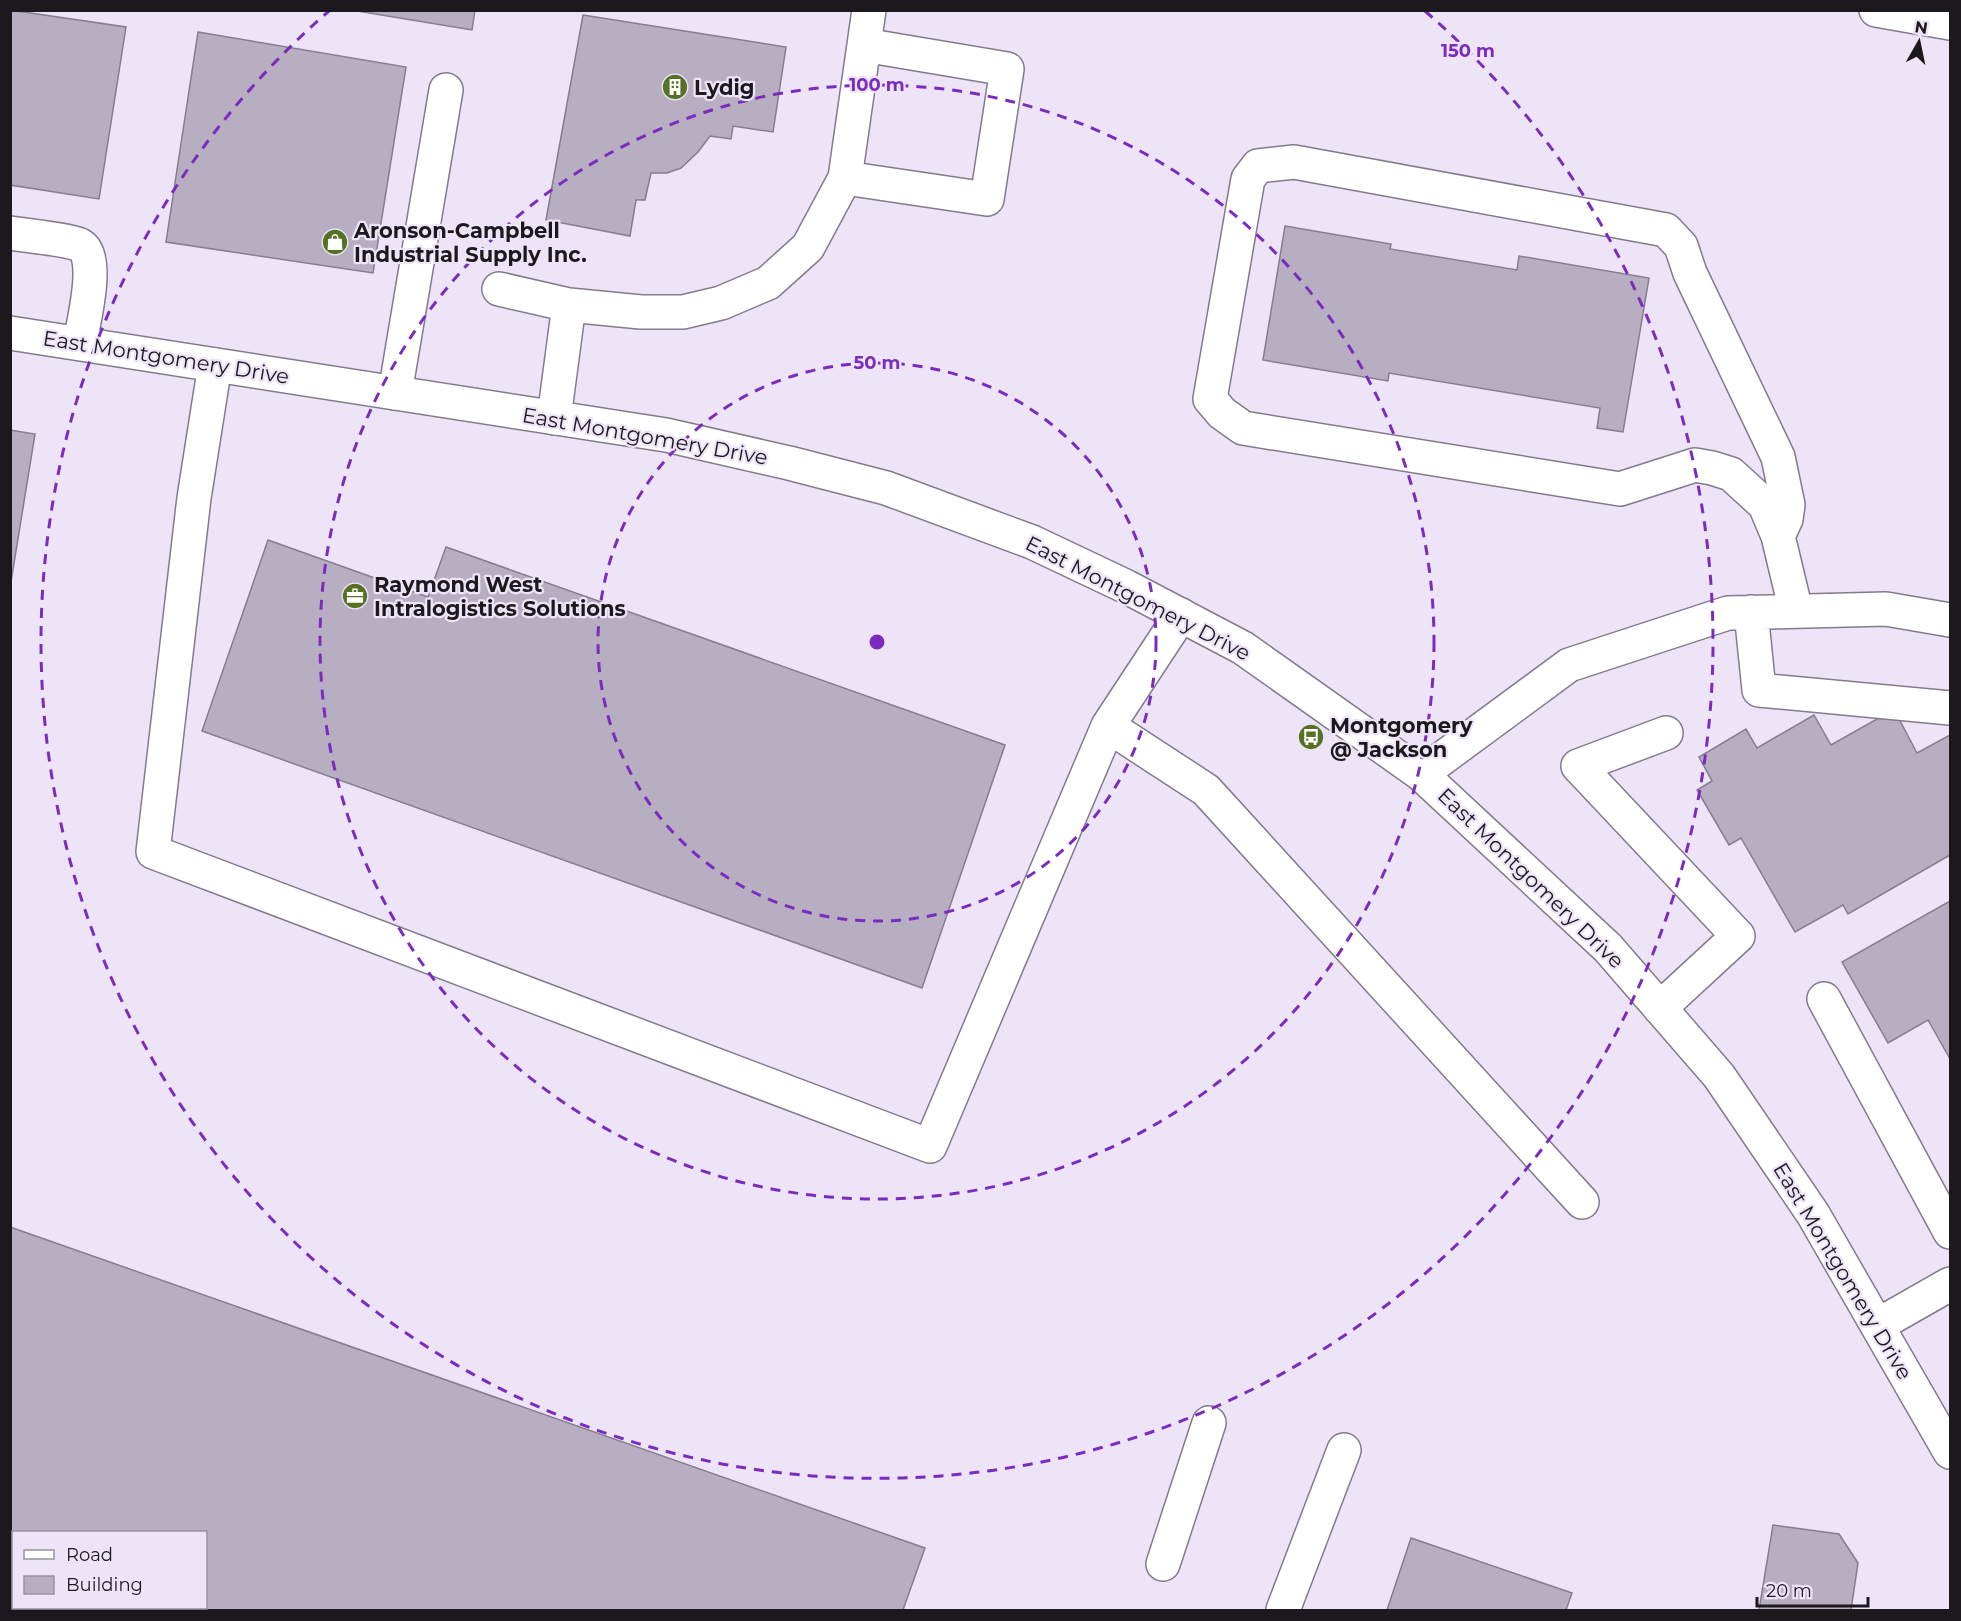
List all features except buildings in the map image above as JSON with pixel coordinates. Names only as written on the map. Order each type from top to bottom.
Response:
[{"type":"main road","points":[[499,289],[569,305],[641,312],[682,312],[721,303],[768,283],[808,247],[845,178],[869,10]]},
{"type":"main road","points":[[1876,10],[1950,23]]},
{"type":"main road","points":[[845,178],[987,199],[1007,69],[864,45]]},
{"type":"main road","points":[[395,393],[446,90]]},
{"type":"main road","points":[[1778,536],[1786,519],[1788,505],[1778,457],[1690,273],[1681,246],[1666,230],[1294,162],[1258,166],[1248,179],[1210,399],[1222,413],[1242,428],[1620,489],[1695,465],[1731,474],[1766,505],[1778,536],[1796,611]]},
{"type":"main road","points":[[10,233],[80,245],[89,254],[92,267],[80,344]]},
{"type":"main road","points":[[554,418],[569,305]]},
{"type":"main road","name":"East Montgomery Drive","points":[[10,333],[666,435],[886,488],[1032,542],[1243,648],[1421,774],[1608,948],[1719,1076],[1814,1214],[1878,1325],[1942,1417],[1950,1452]]},
{"type":"main road","points":[[215,365],[194,498],[153,852],[930,1146],[1108,726],[1181,615]]},
{"type":"main road","points":[[1421,774],[1569,665],[1728,613],[1886,609],[1950,620]]},
{"type":"main road","points":[[1751,612],[1759,690],[1950,708]]},
{"type":"main road","points":[[1108,726],[1206,790],[1582,1202]]},
{"type":"main road","points":[[1660,1008],[1738,936],[1578,766],[1666,733]]},
{"type":"main road","points":[[1824,999],[1950,1232]]},
{"type":"main road","points":[[1878,1325],[1950,1284]]},
{"type":"main road","points":[[1163,1563],[1209,1423]]},
{"type":"main road","points":[[1283,1611],[1344,1450]]},
{"type":"place","name":"Lydig","points":[[675,87]]},
{"type":"place","name":"Aronson-Campbell Industrial Supply Inc.","points":[[335,242]]},
{"type":"place","name":"Raymond West Intralogistics Solutions","points":[[355,596]]},
{"type":"place","name":"Montgomery @ Jackson","points":[[1311,737]]}]
